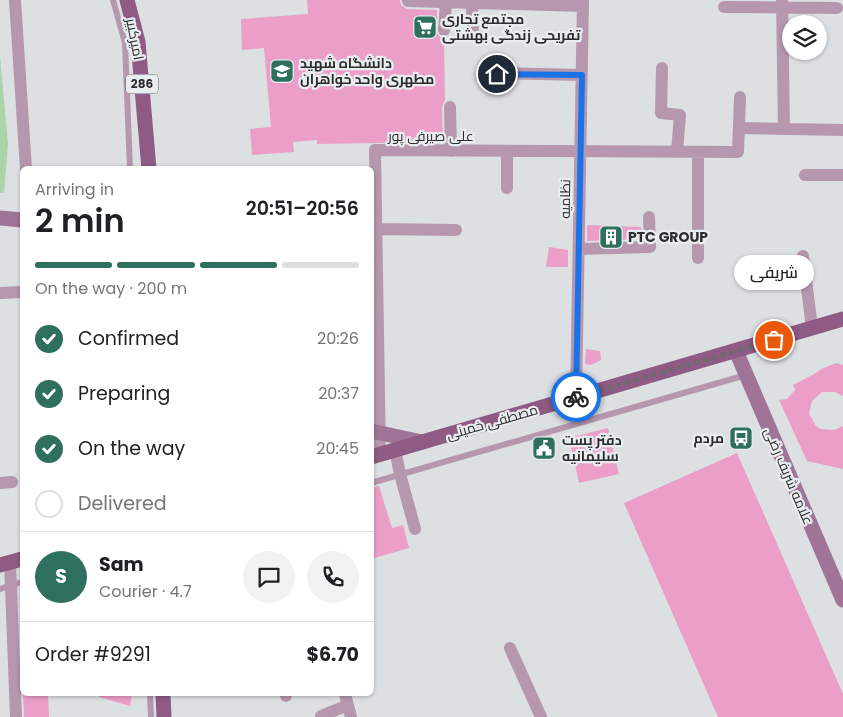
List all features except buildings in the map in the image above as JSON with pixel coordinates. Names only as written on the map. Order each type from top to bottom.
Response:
[{"type":"main road","name":"امیرکبیر","points":[[127,0],[138,42],[149,166]]},
{"type":"main road","points":[[0,218],[20,220]]},
{"type":"main road","name":"مصطفی خمینی","points":[[375,456],[843,319]]},
{"type":"main road","name":"علامه شریف رضی","points":[[736,351],[843,600]]},
{"type":"main road","points":[[375,432],[422,442]]},
{"type":"main road","points":[[164,696],[164,717]]},
{"type":"street","points":[[15,0],[26,166]]},
{"type":"street","points":[[408,1],[583,3]]},
{"type":"street","points":[[440,2],[444,30]]},
{"type":"street","points":[[472,3],[473,35]]},
{"type":"street","name":"نظامیه","points":[[576,398],[583,3]]},
{"type":"street","points":[[724,7],[783,4],[837,8]]},
{"type":"street","points":[[783,4],[784,129]]},
{"type":"street","points":[[662,68],[661,113],[680,114],[677,152]]},
{"type":"street","points":[[497,74],[582,75]]},
{"type":"street","points":[[740,96],[739,128],[843,130]]},
{"type":"street","points":[[450,107],[451,151]]},
{"type":"street","name":"علی صیرفی پور","points":[[375,456],[376,150],[738,152],[739,128]]},
{"type":"street","points":[[507,151],[507,188]]},
{"type":"street","points":[[698,152],[698,258]]},
{"type":"street","points":[[805,175],[843,175]]},
{"type":"street","points":[[579,249],[650,247],[649,217]]},
{"type":"street","points":[[375,226],[456,230]]},
{"type":"street","points":[[803,256],[812,328]]},
{"type":"street","points":[[0,293],[20,292]]},
{"type":"street","points":[[396,450],[400,474],[415,529]]},
{"type":"street","points":[[11,562],[16,717]]},
{"type":"street","points":[[510,648],[541,717]]},
{"type":"street","points":[[321,716],[348,705]]},
{"type":"lane","points":[[112,0],[125,44],[130,166]]},
{"type":"lane","points":[[374,482],[746,374]]},
{"type":"lane","points":[[150,696],[151,717]]},
{"type":"green space","points":[[0,56],[8,144],[4,193],[0,193]]},
{"type":"way so far","points":[[576,397],[774,340]]},
{"type":"place","name":"مجتمع تجاری تفریحی زندگی بهشتی","points":[[425,27]]},
{"type":"place","name":"دانشگاه شهید مطهری واحد خواهران","points":[[282,71]]},
{"type":"place","name":"PTC GROUP","points":[[611,237]]},
{"type":"place","name":"شریفی","points":[[774,340]]},
{"type":"place","name":"مردم","points":[[741,438]]},
{"type":"place","name":"دفتر پست سلیمانیه","points":[[544,448]]},
{"type":"route","points":[[497,74],[582,75],[576,397]]}]
